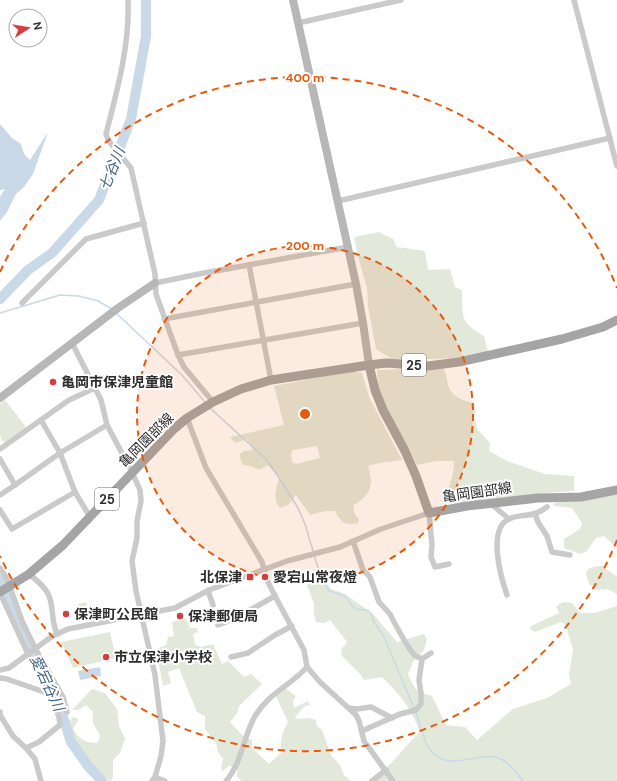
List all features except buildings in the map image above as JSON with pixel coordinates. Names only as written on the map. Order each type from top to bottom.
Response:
[{"type":"main road","name":"亀岡園部線","points":[[4,590],[29,574],[63,545],[174,429],[187,418],[210,404],[241,389],[271,380],[369,365],[386,364],[428,366],[459,362],[562,339],[603,328],[617,320]]},
{"type":"main road","name":"亀岡園部線","points":[[369,365],[375,390],[390,425],[411,464],[429,513],[490,503],[538,498],[581,496],[617,490]]},
{"type":"street","points":[[128,0],[129,12],[125,52],[106,134],[108,140],[131,168],[155,274],[154,283],[156,294],[164,319],[184,367],[210,404]]},
{"type":"street","points":[[293,0],[356,284],[369,365]]},
{"type":"street","points":[[298,24],[401,0]]},
{"type":"street","points":[[574,0],[617,166]]},
{"type":"street","points":[[338,201],[610,138]]},
{"type":"street","points":[[22,303],[86,239],[144,223]]},
{"type":"street","points":[[0,398],[115,310],[154,283],[204,272],[348,247]]},
{"type":"street","points":[[249,265],[271,380]]},
{"type":"street","points":[[164,319],[356,284]]},
{"type":"street","points":[[178,355],[363,323]]},
{"type":"street","points":[[72,343],[101,400],[107,425],[140,490],[141,501],[137,521],[137,538],[132,561],[136,591],[155,675],[163,741],[161,756],[154,779],[166,781]]},
{"type":"street","points":[[1,446],[69,400],[95,388]]},
{"type":"street","points":[[187,418],[206,468],[262,562],[266,578],[304,650],[307,667],[320,682],[349,708],[359,721],[364,741],[393,781]]},
{"type":"street","points":[[41,420],[60,453],[75,492],[90,517]]},
{"type":"street","points":[[0,495],[15,486],[60,453],[107,425]]},
{"type":"street","points":[[0,459],[15,486]]},
{"type":"street","points":[[0,510],[12,529],[75,492]]},
{"type":"street","points":[[490,503],[509,518]]},
{"type":"street","points":[[507,595],[500,576],[498,535],[502,525],[509,518],[535,514],[548,507]]},
{"type":"street","points":[[0,670],[9,668],[57,633],[68,629],[176,608],[208,591],[287,561],[340,547],[381,529],[429,513],[432,545],[431,558],[435,567],[449,564]]},
{"type":"street","points":[[535,514],[547,536],[552,552],[570,555]]},
{"type":"street","points":[[352,541],[363,570],[370,577],[379,602],[390,614],[414,655],[422,659]]},
{"type":"street","points":[[0,568],[7,579],[4,590],[32,651],[59,716],[60,725],[39,742],[26,748]]},
{"type":"street","points":[[29,574],[48,593],[51,602],[54,627],[57,633]]},
{"type":"street","points":[[4,590],[20,616],[32,651],[63,697],[67,712]]},
{"type":"street","points":[[208,591],[213,605]]},
{"type":"street","points":[[218,625],[238,617],[275,596]]},
{"type":"street","points":[[231,657],[248,653],[275,634],[292,626]]},
{"type":"street","points":[[362,731],[392,718],[416,710],[421,704],[419,680],[422,659],[431,653]]},
{"type":"street","points":[[226,781],[238,761],[247,730],[256,715],[269,698],[302,673],[307,667]]},
{"type":"street","points":[[0,678],[50,694]]},
{"type":"street","points":[[349,708],[357,709],[371,707],[392,718]]},
{"type":"street","points":[[0,712],[0,715],[13,736],[36,759],[41,781]]},
{"type":"street","points":[[372,781],[386,770]]},
{"type":"shaded area","points":[[379,232],[393,239],[397,247],[425,251],[428,270],[450,269],[455,287],[462,290],[462,307],[464,318],[470,326],[484,336],[488,352],[460,358],[394,360],[376,349],[368,306],[367,288],[354,237]]},
{"type":"shaded area","points":[[443,368],[450,390],[456,396],[474,404],[476,412],[473,416],[478,430],[490,443],[489,451],[507,461],[545,474],[574,476],[574,491],[451,504],[449,487],[453,474],[454,461],[435,461],[417,465],[405,441],[388,414],[378,387],[377,370]]},
{"type":"shaded area","points":[[352,371],[362,373],[369,397],[402,460],[368,466],[371,478],[370,488],[364,497],[354,505],[354,512],[359,519],[358,523],[350,524],[344,522],[339,518],[335,511],[326,511],[310,515],[296,495],[288,505],[280,508],[275,497],[280,477],[276,475],[268,465],[259,470],[251,466],[243,465],[240,454],[244,451],[253,450],[247,439],[235,443],[230,437],[284,425],[274,386]],"holes":[[[317,446],[320,458],[296,464],[292,462],[291,454],[293,450]]]},
{"type":"shaded area","points":[[5,400],[26,427],[6,442],[2,441],[0,435],[0,404]]},
{"type":"shaded area","points":[[617,494],[617,548],[604,536],[596,538],[586,552],[580,554],[564,548],[564,539],[580,529],[582,523],[572,508],[554,506],[554,503]]},
{"type":"shaded area","points":[[602,566],[616,576],[617,575],[617,594],[607,589],[597,590],[589,584],[586,574],[588,569]]},
{"type":"shaded area","points":[[313,579],[324,579],[331,589],[345,594],[373,614],[397,642],[424,634],[427,639],[424,650],[413,662],[408,674],[412,683],[419,691],[432,696],[446,725],[465,727],[477,740],[513,709],[547,698],[571,684],[569,674],[573,650],[566,625],[561,622],[535,632],[530,629],[531,626],[559,613],[556,607],[564,602],[572,603],[580,613],[595,613],[617,606],[617,781],[375,781],[420,731],[404,701],[382,677],[364,680],[342,656],[341,650],[347,642],[330,620],[324,623],[316,622],[314,604],[307,585]]},
{"type":"shaded area","points":[[86,602],[90,620],[82,622],[78,604]]},
{"type":"shaded area","points":[[185,618],[190,628],[197,628],[198,632],[193,634],[195,645],[201,647],[213,644],[222,664],[228,661],[244,677],[251,674],[262,684],[239,706],[238,712],[230,722],[242,735],[252,740],[252,748],[269,764],[281,753],[282,737],[288,722],[276,696],[285,688],[296,696],[293,701],[294,708],[308,701],[310,705],[303,708],[295,717],[296,719],[309,718],[316,720],[317,726],[322,730],[331,755],[340,765],[344,775],[351,781],[242,781],[237,777],[237,769],[229,766],[223,771],[221,768],[223,759],[218,752],[216,743],[205,729],[205,716],[197,712],[179,668],[168,672],[171,683],[163,686],[156,649],[166,645],[168,637],[174,636],[172,622]]},
{"type":"shaded area","points":[[110,632],[116,658],[73,668],[61,642]]},
{"type":"shaded area","points":[[92,689],[105,693],[117,709],[119,726],[125,739],[120,753],[113,760],[113,777],[111,781],[109,781],[80,752],[70,733],[67,723],[74,717],[77,718],[78,720],[73,729],[83,740],[97,743],[100,737],[93,722],[93,712],[86,705],[78,710],[72,710]]},
{"type":"water","points":[[0,124],[12,138],[21,144],[24,154],[30,160],[48,132],[33,174],[24,187],[16,194],[7,212],[0,221],[0,197],[5,189],[0,190]]},
{"type":"water","points":[[100,667],[101,676],[80,680],[78,671]]},
{"type":"waterway","name":"七谷川","points":[[0,299],[28,270],[52,253],[99,200],[131,119],[146,36],[146,0]]},
{"type":"waterway","points":[[0,313],[60,295],[79,296],[98,301],[112,309]]},
{"type":"waterway","points":[[116,313],[182,375],[205,402]]},
{"type":"waterway","points":[[210,408],[266,459],[298,508],[305,524],[313,551]]},
{"type":"waterway","points":[[314,555],[321,577],[329,591],[344,596],[355,609],[367,610],[371,613],[374,622],[384,637],[414,708]]},
{"type":"waterway","name":"愛宕谷川","points":[[0,579],[22,632],[57,698],[71,742],[88,766],[102,781]]},
{"type":"waterway","points":[[416,713],[428,747],[440,758],[461,761],[484,757],[496,757],[508,764],[523,781]]},
{"type":"place","name":"亀岡市保津児童館","points":[[53,382]]},
{"type":"place","name":"北保津","points":[[250,577]]},
{"type":"place","name":"愛宕山常夜燈","points":[[265,577]]},
{"type":"place","name":"保津町公民館","points":[[66,614]]},
{"type":"place","name":"保津郵便局","points":[[180,616]]},
{"type":"place","name":"市立保津小学校","points":[[106,657]]}]
